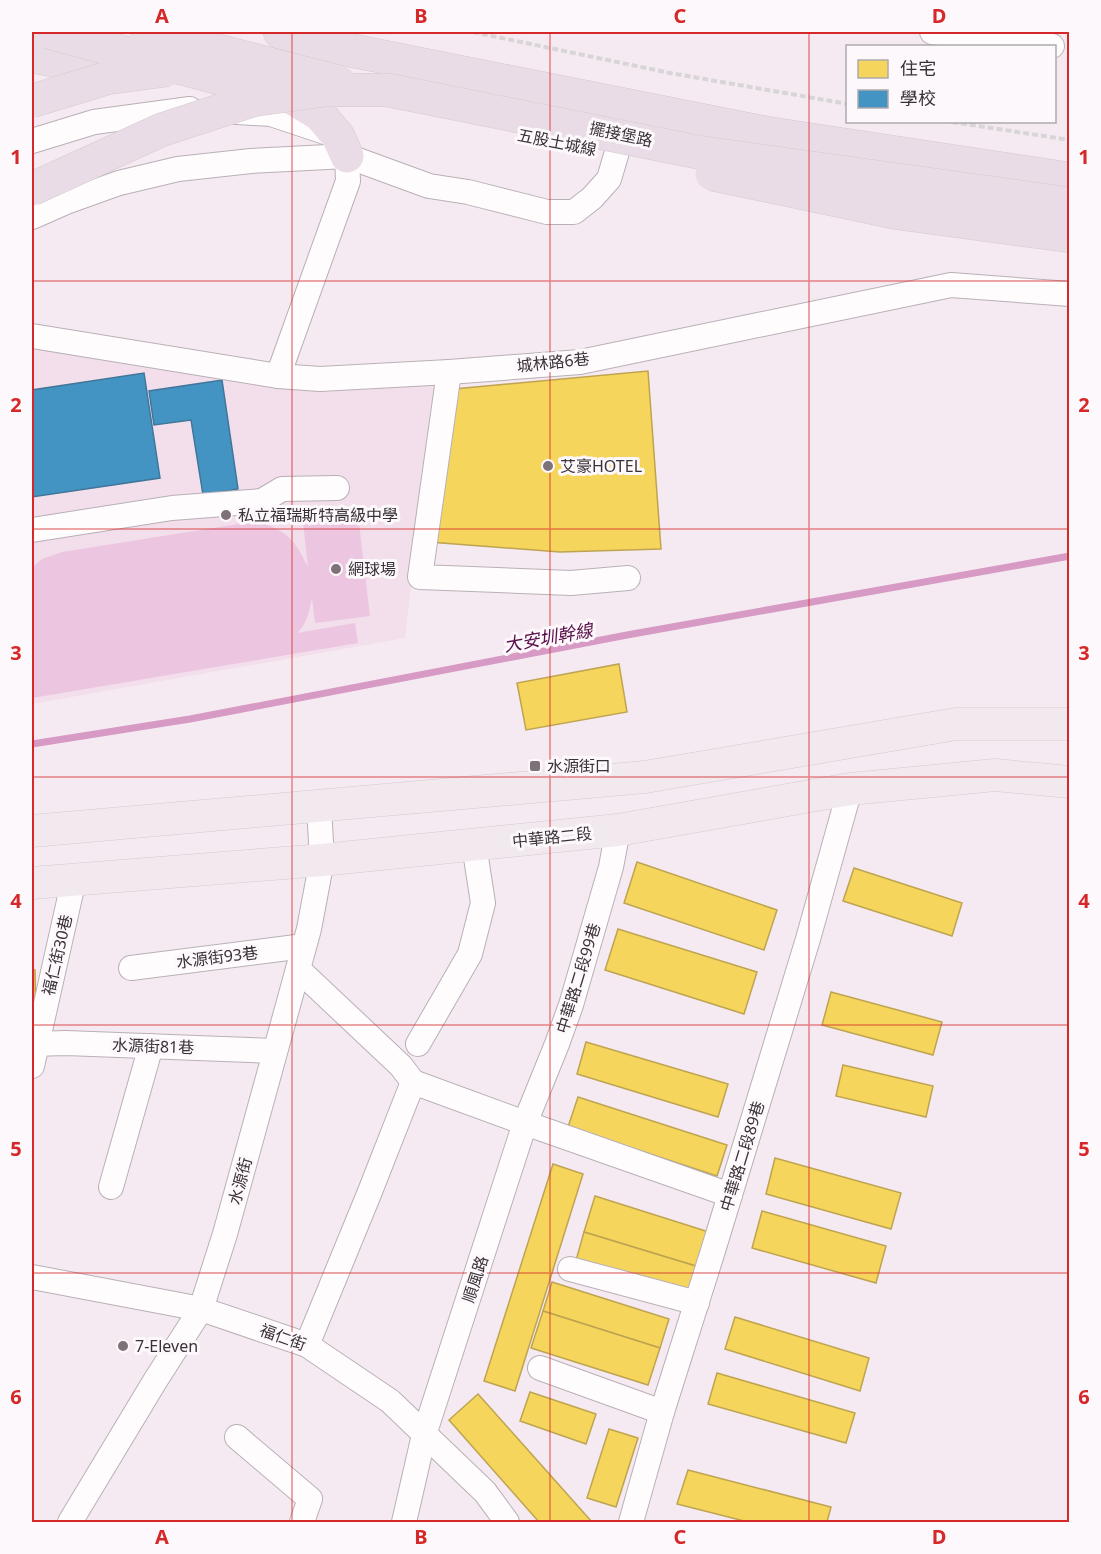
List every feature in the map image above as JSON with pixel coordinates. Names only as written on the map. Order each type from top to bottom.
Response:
[{"type":"highway","name":"五股土城線","points":[[48,32],[237,83],[590,148],[898,213],[1070,236]]},
{"type":"highway","points":[[146,32],[590,148]]},
{"type":"highway","points":[[280,32],[339,48],[766,133],[1070,179]]},
{"type":"highway","points":[[32,56],[77,65],[279,90],[320,115],[343,146]]},
{"type":"highway","points":[[32,101],[107,78],[193,66],[297,70],[697,152],[1070,204]]},
{"type":"highway","points":[[32,189],[161,130],[253,100],[325,90],[388,90]]},
{"type":"main road","points":[[32,831],[645,777],[956,724],[1070,724]]},
{"type":"main road","name":"中華路二段","points":[[32,882],[322,860],[618,830],[850,789],[995,775],[1070,782]]},
{"type":"street","name":"擺接堡路","points":[[178,32],[622,135],[847,178],[1070,213]]},
{"type":"street","points":[[932,32],[1037,45]]},
{"type":"street","points":[[32,141],[94,122],[199,108],[271,114],[343,146],[432,170],[468,192],[547,212],[574,212],[592,198],[609,179],[622,135]]},
{"type":"street","points":[[32,217],[119,183],[178,169],[251,161],[343,146]]},
{"type":"street","points":[[278,376],[348,181],[343,146]]},
{"type":"street","name":"城林路6巷","points":[[32,336],[278,376],[320,380],[580,362],[951,285],[1070,294]]},
{"type":"street","points":[[448,372],[420,577],[571,583],[628,578]]},
{"type":"street","points":[[32,531],[172,508],[262,501],[282,489],[338,488]]},
{"type":"street","name":"中華路二段89巷","points":[[631,1522],[662,1412],[808,939],[850,789]]},
{"type":"street","name":"水源街","points":[[70,1522],[201,1309],[225,1234],[301,957],[322,860],[319,807]]},
{"type":"street","name":"中華路二段99巷","points":[[525,1123],[558,1044],[571,1005],[611,867],[618,830]]},
{"type":"street","points":[[418,1044],[470,954],[483,903],[474,844]]},
{"type":"street","name":"福仁街30巷","points":[[33,1051],[74,879]]},
{"type":"street","points":[[301,957],[413,1082],[730,1195]]},
{"type":"street","name":"水源街93巷","points":[[131,968],[301,957]]},
{"type":"street","name":"水源街81巷","points":[[33,1051],[66,1043],[275,1051]]},
{"type":"street","points":[[111,1187],[151,1046]]},
{"type":"street","points":[[307,1345],[413,1082]]},
{"type":"street","name":"順風路","points":[[404,1522],[424,1435],[525,1123]]},
{"type":"street","points":[[570,1269],[697,1303]]},
{"type":"street","name":"福仁街","points":[[32,1277],[201,1309],[307,1345],[390,1401],[485,1492],[507,1522]]},
{"type":"street","points":[[540,1368],[662,1412]]},
{"type":"street","points":[[237,1437],[310,1499],[302,1522]]},
{"type":"path","points":[[473,32],[670,73],[846,104]]},
{"type":"path","points":[[959,123],[1070,140]]},
{"type":"shaded area","name":"私立福瑞斯特高級中學","points":[[32,347],[326,392],[435,382],[405,638],[32,704]]},
{"type":"shaded area","points":[[358,515],[370,616],[315,623],[312,599],[309,613],[297,633],[355,623],[358,643],[32,698],[32,674],[34,673],[32,671],[32,568],[42,559],[62,552],[257,521],[283,532],[298,549],[308,567],[303,522]]},
{"type":"building: 住宅","name":"艾豪HOTEL","points":[[648,371],[661,549],[560,552],[429,542],[454,389]]},
{"type":"building: 住宅","points":[[619,664],[627,712],[526,730],[517,683]]},
{"type":"building: 住宅","points":[[637,862],[777,910],[764,950],[624,903]]},
{"type":"building: 住宅","points":[[854,868],[962,903],[952,936],[843,901]]},
{"type":"building: 住宅","points":[[618,929],[757,972],[744,1014],[605,970]]},
{"type":"building: 住宅","points":[[32,970],[35,970],[36,1028],[32,1028]]},
{"type":"building: 住宅","points":[[831,992],[942,1022],[933,1055],[822,1025]]},
{"type":"building: 住宅","points":[[586,1042],[728,1084],[718,1117],[577,1074]]},
{"type":"building: 住宅","points":[[843,1065],[933,1086],[926,1117],[836,1096]]},
{"type":"building: 住宅","points":[[578,1097],[727,1145],[717,1176],[568,1127]]},
{"type":"building: 住宅","points":[[775,1158],[901,1193],[891,1229],[766,1194]]},
{"type":"building: 住宅","points":[[553,1164],[583,1174],[515,1391],[484,1381]]},
{"type":"building: 住宅","points":[[595,1196],[709,1232],[699,1267],[584,1232]]},
{"type":"building: 住宅","points":[[762,1211],[886,1246],[876,1283],[752,1248]]},
{"type":"building: 住宅","points":[[584,1232],[699,1267],[689,1300],[575,1264]]},
{"type":"building: 住宅","points":[[552,1282],[669,1319],[660,1348],[543,1311]]},
{"type":"building: 住宅","points":[[543,1311],[660,1348],[648,1385],[531,1348]]},
{"type":"building: 住宅","points":[[735,1317],[869,1358],[860,1391],[725,1349]]},
{"type":"building: 住宅","points":[[717,1373],[855,1413],[846,1443],[708,1404]]},
{"type":"building: 住宅","points":[[530,1392],[596,1414],[586,1444],[520,1421]]},
{"type":"building: 住宅","points":[[478,1394],[592,1522],[539,1522],[449,1420]]},
{"type":"building: 住宅","points":[[609,1429],[638,1438],[616,1507],[587,1498]]},
{"type":"building: 住宅","points":[[688,1470],[831,1507],[827,1522],[748,1522],[677,1504]]},
{"type":"building: 學校","points":[[144,373],[160,478],[32,497],[32,390]]},
{"type":"building: 學校","points":[[222,380],[238,489],[203,495],[191,420],[154,425],[149,391]]},
{"type":"waterway","name":"大安圳幹線","points":[[32,744],[190,719],[627,635],[1070,556]]},
{"type":"place","name":"艾豪HOTEL","points":[[548,466]]},
{"type":"place","name":"私立福瑞斯特高級中學","points":[[226,515]]},
{"type":"place","name":"網球場","points":[[336,569]]},
{"type":"place","name":"水源街口","points":[[535,766]]},
{"type":"place","name":"7-Eleven","points":[[123,1346]]}]
